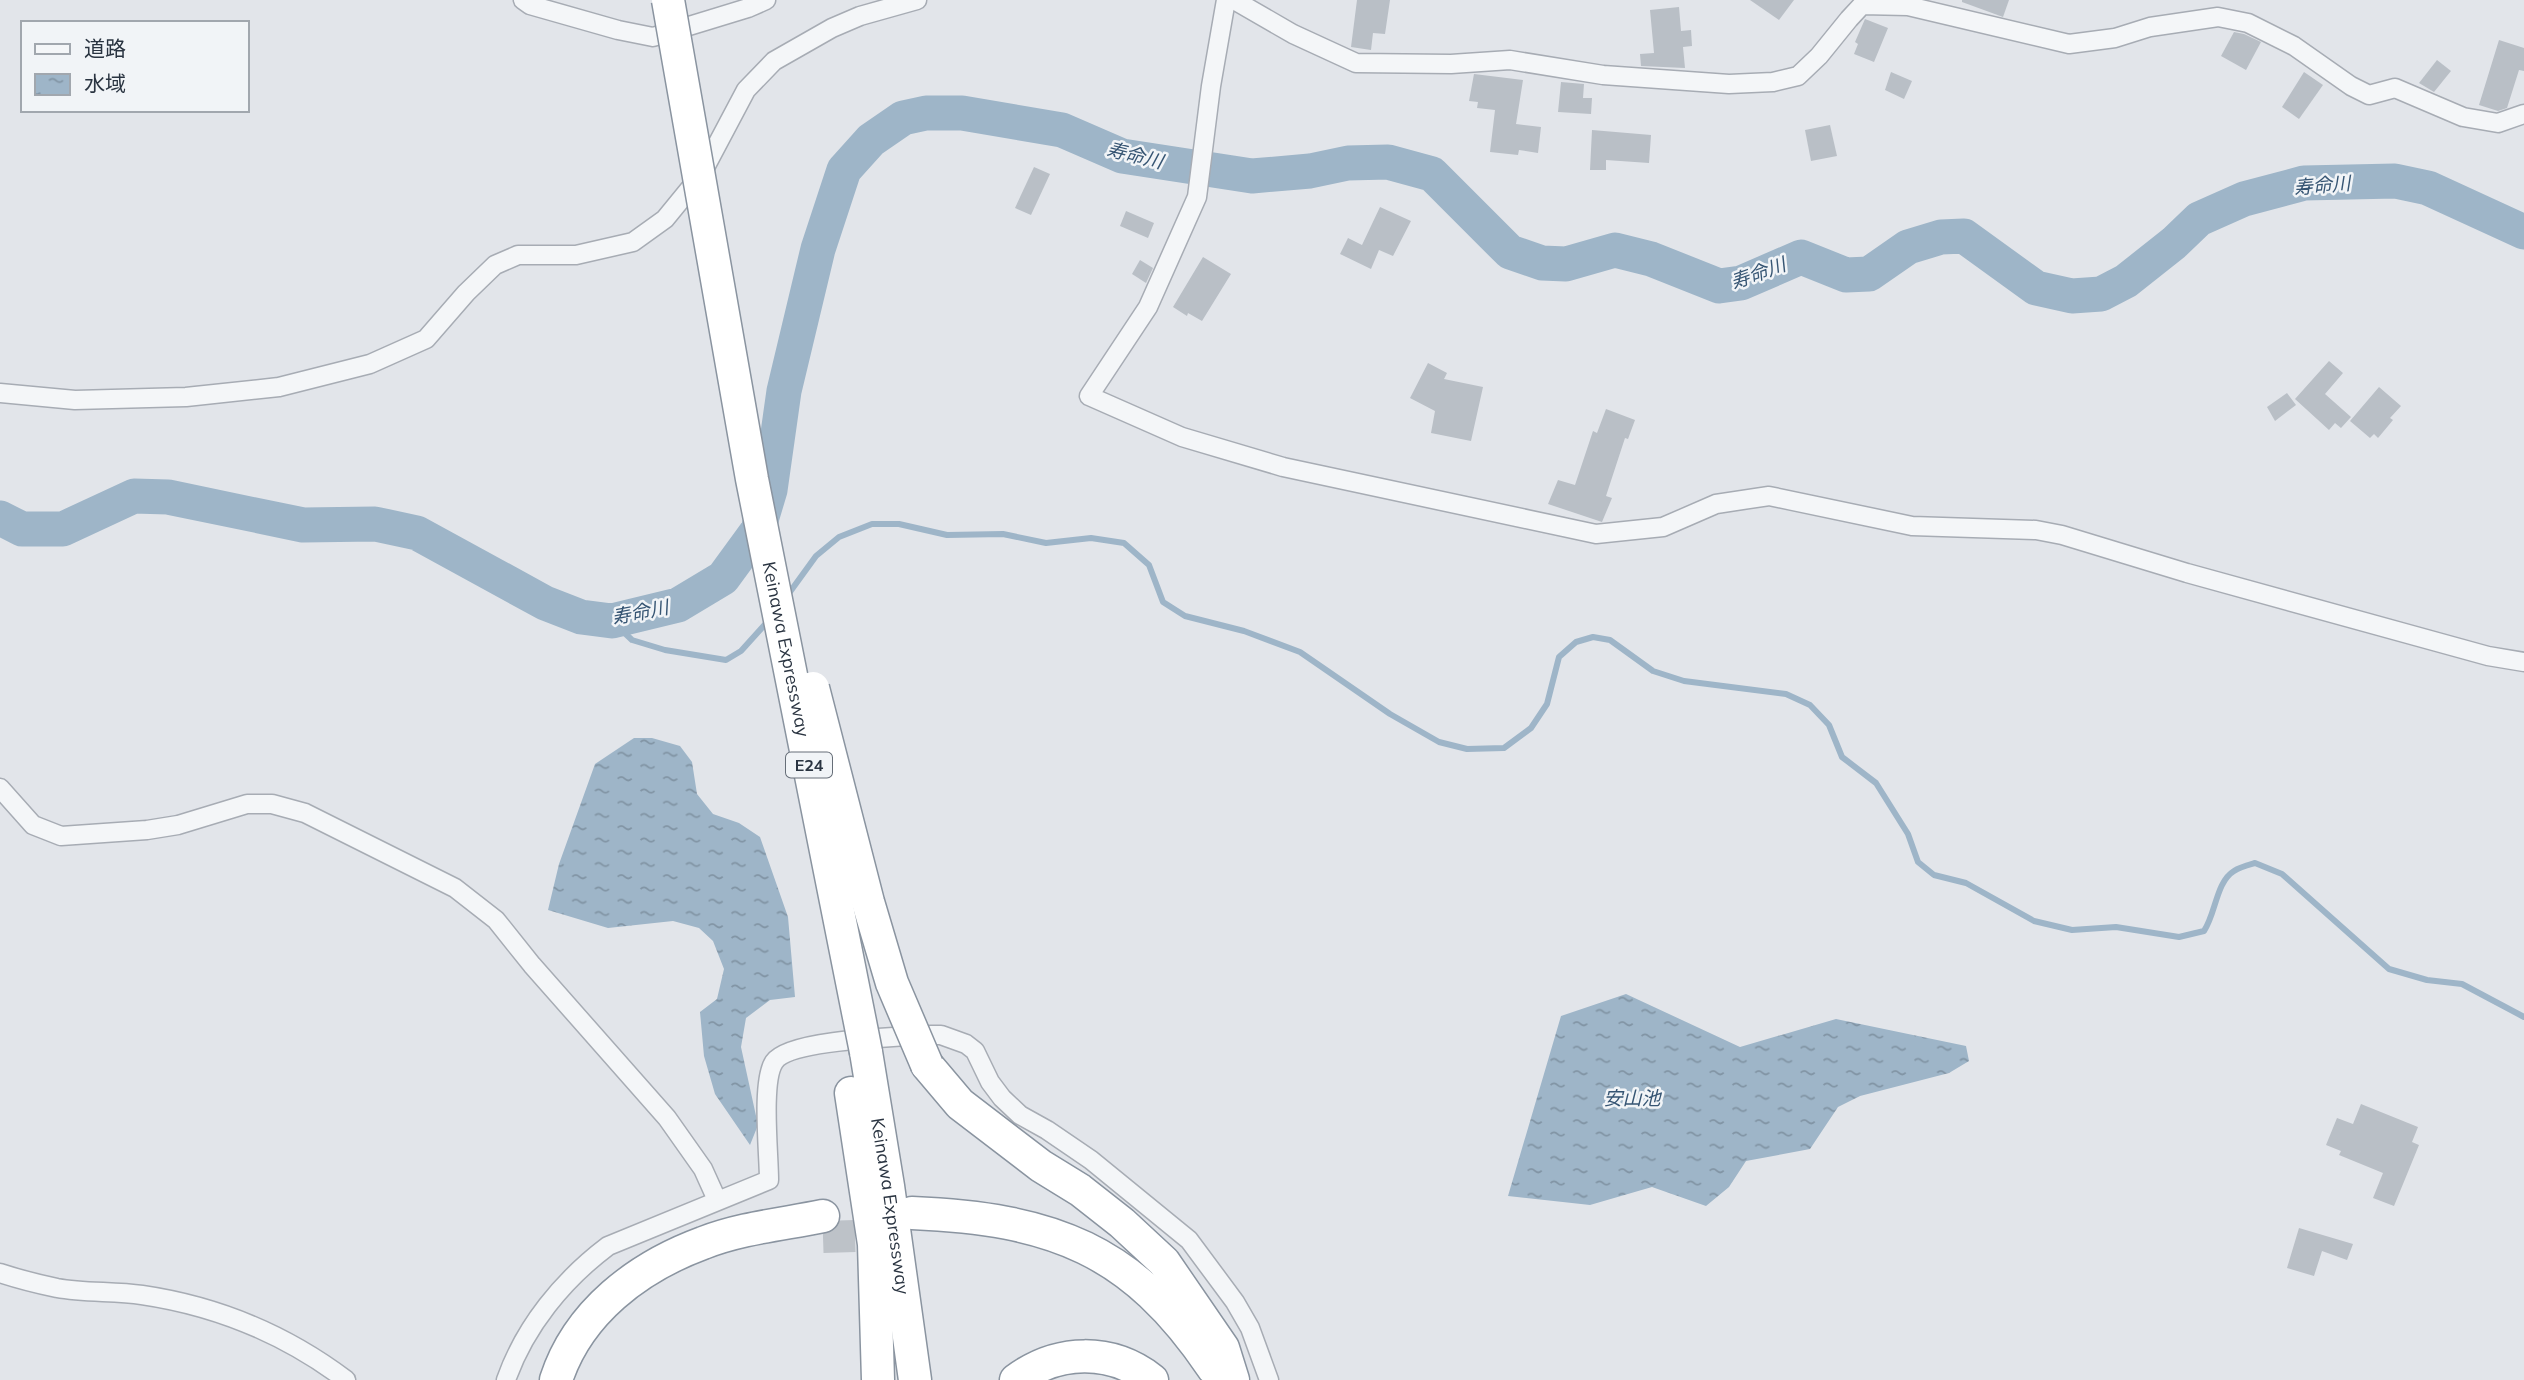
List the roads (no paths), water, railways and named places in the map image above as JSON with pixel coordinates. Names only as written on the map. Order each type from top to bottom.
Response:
[{"type":"highway","name":"Keinawa Expressway","points":[[668,0],[752,479],[845,945],[856,1054],[894,1226],[915,1380]]},
{"type":"highway","points":[[752,479],[780,563],[892,983],[927,1065],[960,1104],[1032,1159],[1080,1189],[1164,1262],[1223,1348],[1233,1380]]},
{"type":"highway","points":[[856,1054],[874,1244],[878,1380]]},
{"type":"highway","points":[[1201,1380],[1195,1366],[1163,1323],[1119,1285],[1067,1256],[1017,1241],[913,1224],[965,1216],[1016,1223],[1069,1239],[1116,1264],[1164,1306],[1198,1345],[1221,1380]]},
{"type":"highway","points":[[556,1380],[562,1363],[585,1323],[618,1291],[651,1267],[704,1242],[823,1227],[756,1245],[661,1277],[630,1300],[597,1335],[573,1380]]},
{"type":"highway","points":[[1016,1380],[1046,1362],[1065,1357],[1089,1356],[1121,1361],[1152,1380]]},
{"type":"street","points":[[523,0],[530,5],[653,37],[766,0]]},
{"type":"street","points":[[0,393],[75,400],[186,397],[279,387],[370,365],[426,339],[466,293],[495,265],[517,255],[576,255],[632,242],[665,219],[694,183],[746,90],[774,61],[832,28],[860,16],[917,0]]},
{"type":"street","points":[[1226,0],[1211,86],[1197,197],[1148,307],[1089,396],[1182,437],[1283,467],[1596,534],[1663,527],[1716,504],[1769,496],[1912,526],[2036,530],[2062,535],[2188,573],[2488,656],[2524,662]]},
{"type":"street","points":[[1234,0],[1293,34],[1356,63],[1451,64],[1510,60],[1603,75],[1729,84],[1773,82],[1798,76],[1819,57],[1862,5],[1908,6],[2069,44],[2115,38],[2150,27],[2218,17],[2248,23],[2283,40],[2351,86],[2369,95],[2395,88],[2463,117],[2498,123],[2524,114]]},
{"type":"street","points":[[0,788],[33,825],[61,836],[147,830],[178,825],[247,804],[272,804],[305,813],[455,888],[496,920],[667,1118],[703,1169],[717,1200]]},
{"type":"street","points":[[506,1380],[513,1360],[548,1303],[585,1263],[608,1246],[769,1180],[767,1084],[774,1062],[787,1051],[814,1045],[931,1035],[950,1038],[975,1051],[989,1082],[1020,1115],[1048,1130],[1091,1160],[1189,1240],[1236,1302],[1250,1328],[1269,1380]]},
{"type":"street","points":[[0,1273],[57,1288],[141,1295],[194,1304],[247,1322],[294,1344],[346,1380]]},
{"type":"water","points":[[634,738],[652,738],[680,746],[692,762],[697,794],[713,814],[739,823],[760,837],[788,917],[795,997],[770,1000],[746,1018],[741,1047],[758,1125],[750,1145],[715,1094],[704,1056],[700,1012],[717,999],[724,969],[713,941],[699,928],[673,921],[608,928],[548,910],[559,864],[595,764]]},
{"type":"water","name":"安山池","points":[[1626,994],[1740,1047],[1836,1019],[1966,1046],[1969,1061],[1949,1073],[1860,1096],[1838,1107],[1810,1149],[1746,1161],[1729,1187],[1706,1206],[1652,1187],[1590,1205],[1508,1196],[1561,1016]]},
{"type":"waterway","name":"寿命川","points":[[0,518],[22,529],[63,529],[134,496],[168,497],[303,525],[375,524],[417,533],[545,603],[581,617],[612,621],[678,605],[723,578],[758,530],[770,490],[784,391],[818,249],[844,170],[871,140],[903,118],[926,113],[962,113],[1062,130],[1122,156],[1252,176],[1310,171],[1348,163],[1388,162],[1432,174],[1510,252],[1542,263],[1566,264],[1615,250],[1651,259],[1719,286],[1741,283],[1801,257],[1846,275],[1869,274],[1908,247],[1941,237],[1964,236],[2036,288],[2072,296],[2101,294],[2126,281],[2174,243],[2199,219],[2244,199],[2304,183],[2395,181],[2428,188],[2524,232]]},
{"type":"waterway","points":[[787,596],[816,556],[839,537],[872,524],[899,524],[947,535],[1003,534],[1046,543],[1091,538],[1124,543],[1149,565],[1163,602],[1185,616],[1244,631],[1300,652],[1390,714],[1439,742],[1467,749],[1504,748],[1531,728],[1547,704],[1559,657],[1576,642],[1593,637],[1610,640],[1653,671],[1684,681],[1786,694],[1810,705],[1829,725],[1842,757],[1876,783],[1908,834],[1918,862],[1934,875],[1966,883],[2034,921],[2072,930],[2116,927],[2179,937],[2204,931],[2223,882],[2239,868],[2255,863],[2282,874],[2389,969],[2427,980],[2462,984],[2524,1017]]},
{"type":"waterway","points":[[612,621],[632,640],[665,650],[726,660],[741,651],[768,621]]},
{"type":"tunnel","points":[[823,1237],[913,1234]]}]
